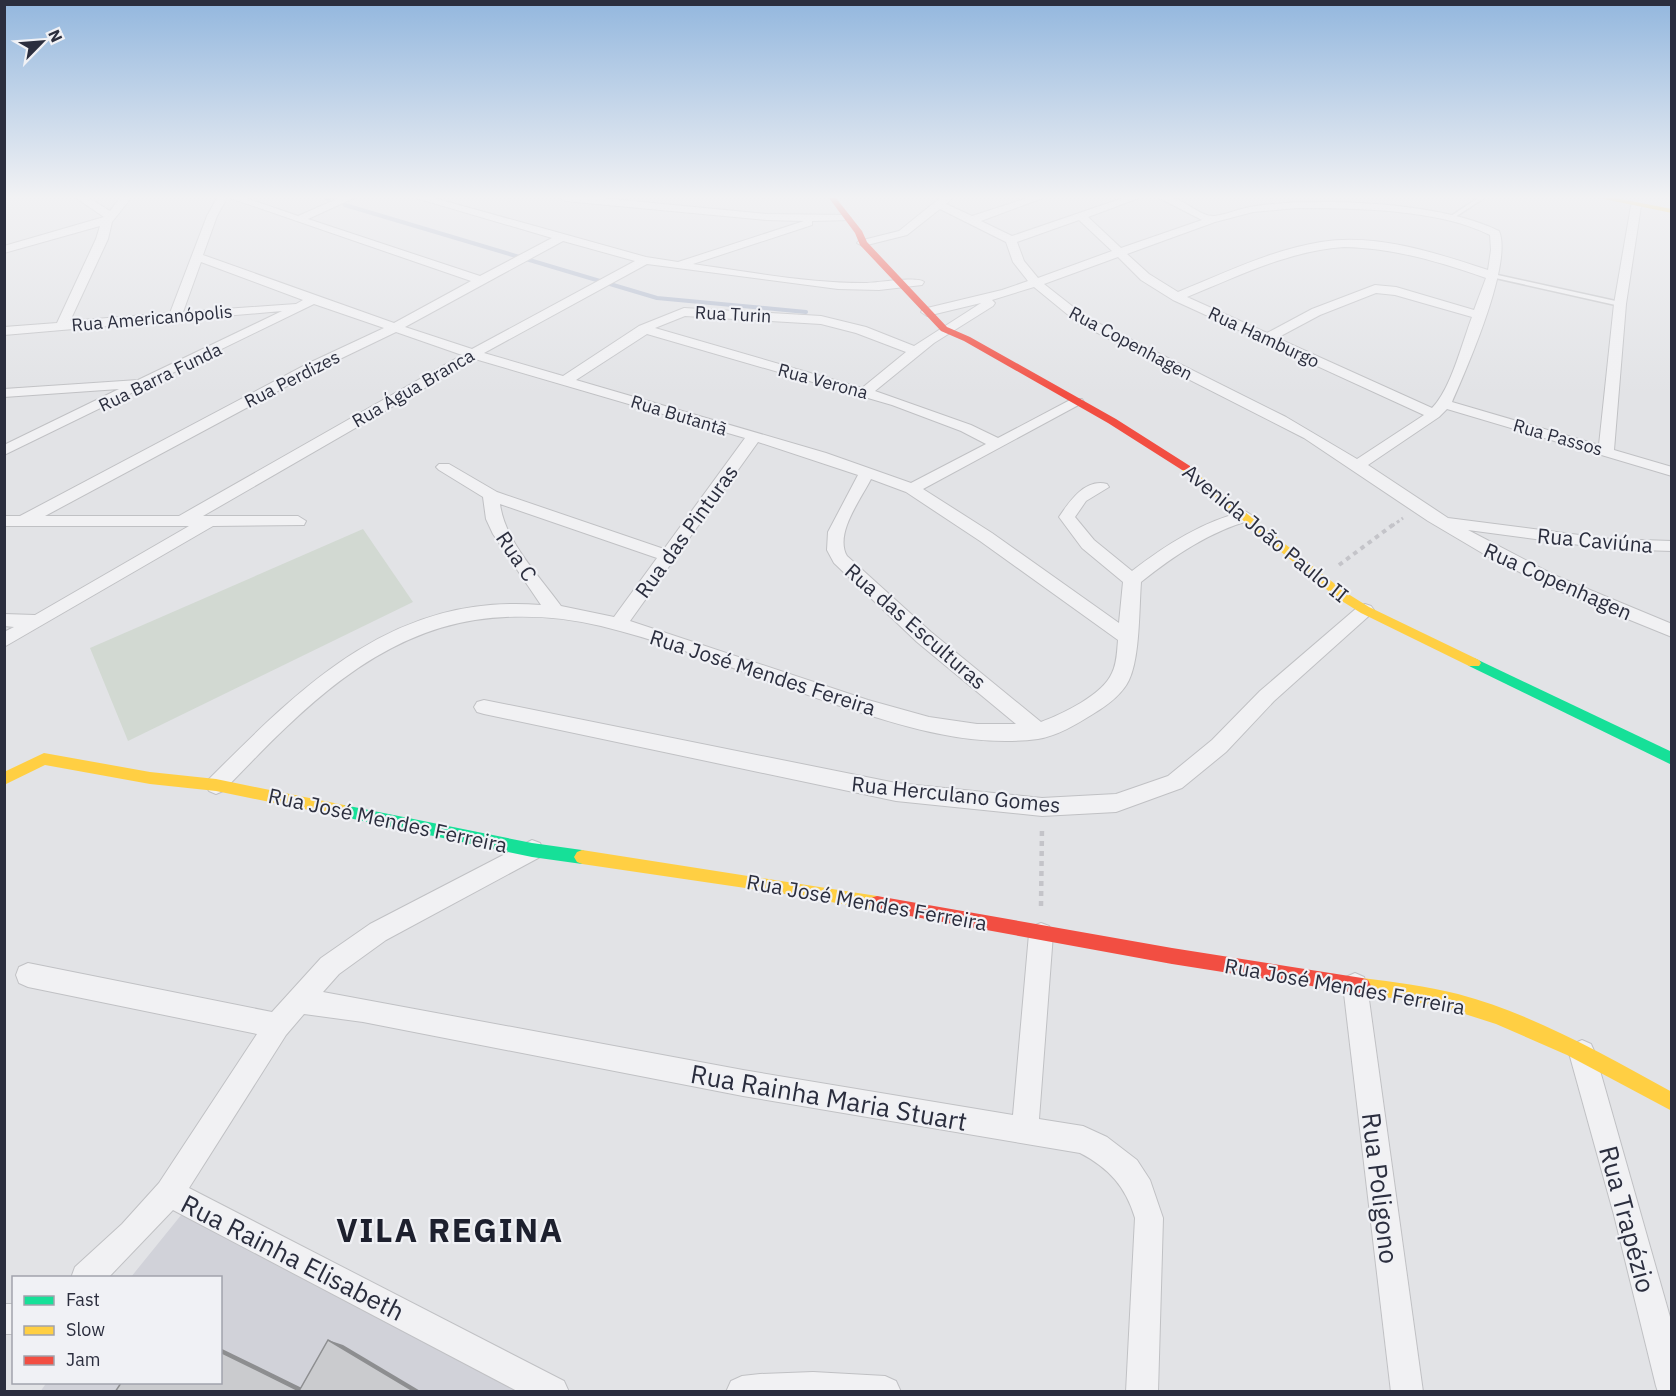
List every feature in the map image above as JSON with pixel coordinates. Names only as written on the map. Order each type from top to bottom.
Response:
[{"type":"main road","name":"Avenida João Paulo II","points":[[884,263],[901,286],[944,329],[967,339],[1077,402],[1184,467],[1319,580],[1365,610],[1671,759]]},
{"type":"main road","name":"Avenida João Paulo II","points":[[895,263],[918,282],[958,322],[967,339]]},
{"type":"main road","name":"Rua José Mendes Ferreira","points":[[4,779],[44,759],[179,783],[216,785],[532,850],[779,886],[961,917],[1041,934],[1469,1006],[1524,1026],[1582,1053],[1671,1102]]},
{"type":"street","points":[[61,327],[91,263]]},
{"type":"street","points":[[175,316],[195,263]]},
{"type":"street","name":"Rua Butantã","points":[[215,263],[307,303],[754,437],[867,472],[912,489],[986,537],[1128,638]]},
{"type":"street","points":[[429,263],[482,281]]},
{"type":"street","name":"Rua Perdizes","points":[[23,521],[314,366],[394,328],[514,263]]},
{"type":"street","name":"Rua Água Branca","points":[[184,520],[473,354],[639,263]]},
{"type":"street","points":[[661,263],[798,281],[901,286],[918,282]]},
{"type":"street","points":[[676,266],[685,263]]},
{"type":"street","name":"Rua Copenhagen","points":[[1021,263],[1050,298],[1082,320],[1288,424],[1358,465],[1418,507],[1520,566],[1671,631]]},
{"type":"street","points":[[927,312],[1006,293],[1090,263]]},
{"type":"street","name":"Rua Hamburgo","points":[[1130,263],[1145,276],[1178,297],[1267,338],[1439,409]]},
{"type":"street","points":[[1178,297],[1265,263]]},
{"type":"street","points":[[1448,263],[1493,276]]},
{"type":"street","points":[[1358,465],[1439,409],[1456,378],[1493,276],[1495,263]]},
{"type":"street","points":[[1606,451],[1620,304],[1627,263]]},
{"type":"street","points":[[1267,338],[1316,312],[1376,289],[1396,291],[1478,315]]},
{"type":"street","points":[[865,392],[944,329],[1006,293]]},
{"type":"street","name":"Rua Americanópolis","points":[[4,331],[307,303]]},
{"type":"street","name":"Rua Barra Funda","points":[[4,451],[234,341],[307,303]]},
{"type":"street","name":"Rua Turin","points":[[566,380],[665,317],[692,312],[798,317],[842,324],[915,351]]},
{"type":"street","name":"Rua Verona","points":[[644,329],[865,392],[934,415],[998,444]]},
{"type":"street","points":[[4,393],[145,384]]},
{"type":"street","points":[[912,489],[1077,402]]},
{"type":"street","name":"Rua Passos","points":[[1439,409],[1606,451],[1671,472]]},
{"type":"street","name":"Rua das Pinturas","points":[[618,624],[754,437]]},
{"type":"street","points":[[444,467],[491,495],[668,556]]},
{"type":"street","name":"Rua das Esculturas","points":[[867,472],[836,532],[835,550],[840,559],[864,584],[932,643],[1039,731]]},
{"type":"street","points":[[1101,487],[1080,498],[1066,517],[1075,531],[1090,546],[1132,580],[1193,536],[1220,523],[1245,516]]},
{"type":"street","name":"Rua C","points":[[491,495],[494,519],[501,534],[555,612]]},
{"type":"street","points":[[4,641],[212,520]]},
{"type":"street","points":[[4,521],[298,521]]},
{"type":"street","name":"Rua Caviúna","points":[[1441,521],[1610,544],[1671,546]]},
{"type":"street","name":"Rua Caviúna","points":[[1518,532],[1514,547],[1520,566]]},
{"type":"street","name":"Rua José Mendes Fereira","points":[[216,785],[277,724],[338,672],[367,652],[417,629],[467,616],[520,609],[555,612],[618,624],[920,723],[954,731],[1039,731],[1067,720],[1090,706],[1120,679],[1125,664],[1132,580]]},
{"type":"street","name":"Rua Herculano Gomes","points":[[484,707],[896,792],[1042,807],[1116,803],[1175,782],[1219,746],[1267,696],[1365,610]]},
{"type":"street","points":[[4,620],[38,621]]},
{"type":"street","name":"Rua Rainha Elisabeth","points":[[532,850],[378,932],[330,966],[277,1026],[169,1193],[554,1392]]},
{"type":"street","points":[[1025,1130],[1041,934]]},
{"type":"street","points":[[28,975],[277,1026]]},
{"type":"street","name":"Rua Poligono","points":[[1355,985],[1407,1392]]},
{"type":"street","name":"Rua Rainha Maria Stuart","points":[[300,1000],[743,1083],[1083,1140],[1120,1162],[1134,1177],[1143,1194],[1149,1218],[1142,1392]]},
{"type":"street","name":"Rua Trapézio","points":[[1582,1053],[1628,1215],[1671,1386]]},
{"type":"street","points":[[89,1276],[169,1193]]},
{"type":"street","points":[[742,1392],[775,1388],[837,1388],[885,1392]]},
{"type":"lane","points":[[1493,276],[1620,304]]},
{"type":"path","points":[[1319,580],[1418,507]]},
{"type":"path","points":[[1041,934],[1042,807]]},
{"type":"shaded area","points":[[363,529],[413,602],[128,741],[90,648]]},
{"type":"shaded area","points":[[186,1209],[519,1392],[40,1392],[46,1384],[222,1384],[222,1276],[132,1276]]},
{"type":"building","points":[[328,1340],[415,1392],[115,1392],[120,1384],[222,1384],[222,1353],[299,1391]]},
{"type":"waterway","points":[[540,263],[657,298],[806,312]]},
{"type":"traffic: fast","points":[[1474,663],[1672,759]]},
{"type":"traffic: fast","points":[[344,811],[532,850],[582,857]]},
{"type":"traffic: slow","points":[[1186,468],[1341,595],[1365,610],[1474,663]]},
{"type":"traffic: slow","points":[[4,779],[44,759],[150,778],[216,785],[344,811]]},
{"type":"traffic: slow","points":[[582,857],[877,903]]},
{"type":"traffic: slow","points":[[1362,986],[1443,999],[1496,1015],[1573,1049],[1672,1102]]},
{"type":"traffic: jam","points":[[882,263],[944,329],[967,339],[1112,421],[1186,468]]},
{"type":"traffic: jam","points":[[877,903],[1172,956],[1362,986]]},
{"type":"district","name":"VILA REGINA","points":[[450,1229]]}]
